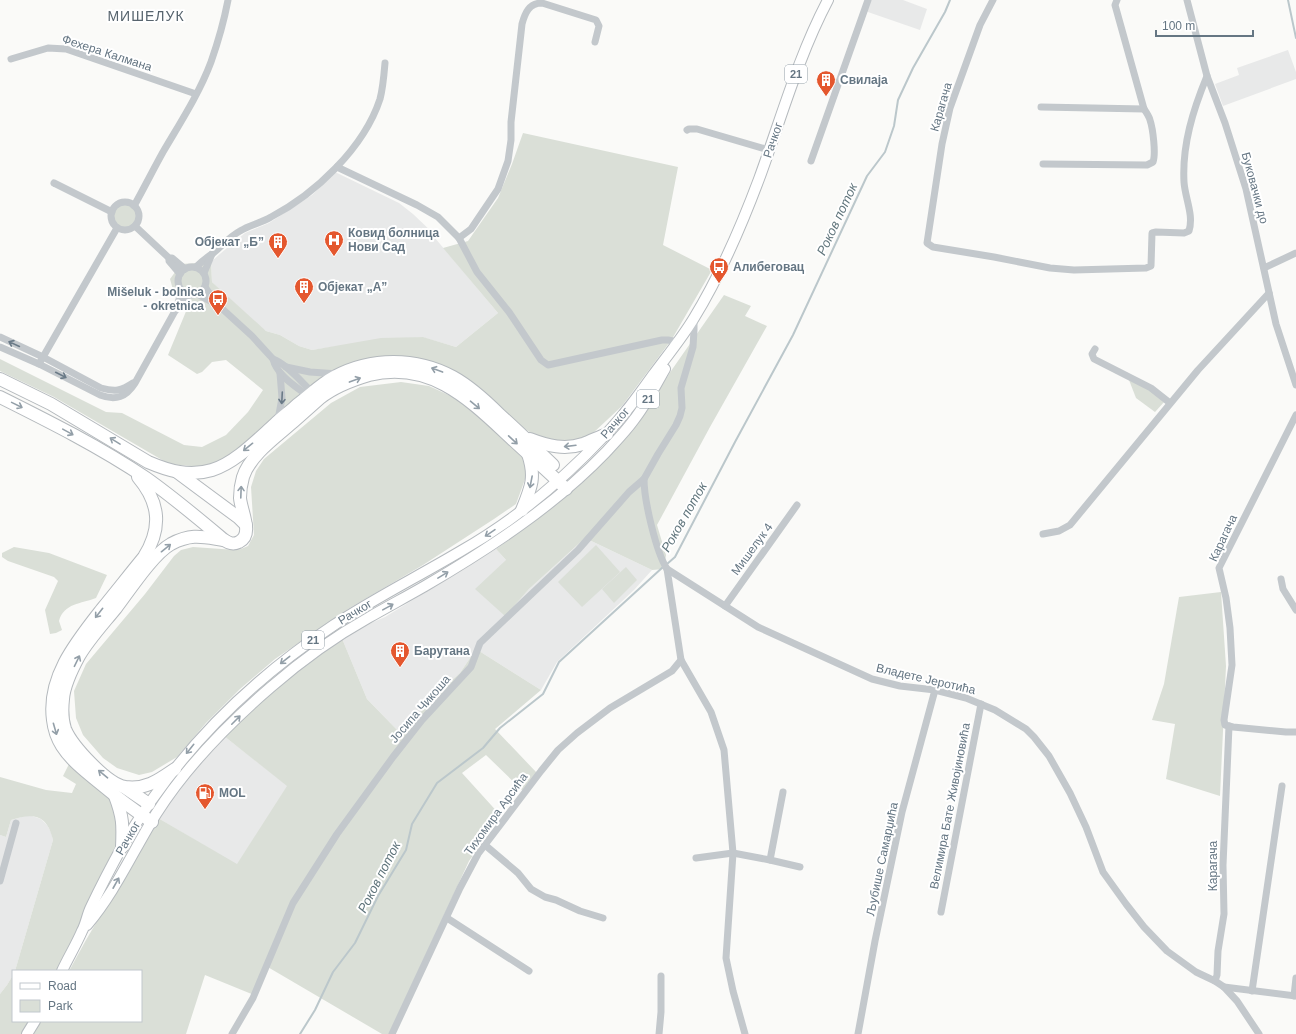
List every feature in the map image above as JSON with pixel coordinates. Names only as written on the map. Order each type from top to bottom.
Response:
[{"type":"highway","points":[[152,822],[141,815],[74,744],[63,720],[64,688],[79,656],[154,559],[170,544],[185,538],[196,536],[224,540],[233,544],[242,540],[246,532],[246,525],[241,506],[240,490],[244,472],[249,464],[314,398],[326,382],[341,374],[360,367],[384,362],[409,363],[431,368],[452,377],[473,390],[523,436],[565,483]]},
{"type":"highway","points":[[176,472],[199,473],[213,470],[240,454],[277,422],[314,398],[349,382],[375,374],[404,372],[425,376],[446,385],[470,400],[528,454],[565,483]]},
{"type":"highway","points":[[0,379],[51,404],[148,462],[176,472],[239,518],[246,525]]},
{"type":"highway","points":[[0,397],[51,422],[127,466],[173,497],[224,540]]},
{"type":"highway","points":[[523,436],[549,446],[565,447],[584,444],[607,434]]},
{"type":"highway","points":[[522,510],[532,481],[532,470],[528,454]]},
{"type":"highway","points":[[127,466],[148,490],[154,506],[156,520],[155,534],[144,557],[78,640],[68,655],[57,679],[54,690],[52,711],[56,732],[61,744],[75,762],[120,791],[149,804]]},
{"type":"highway","points":[[120,791],[155,782],[175,769]]},
{"type":"highway","points":[[120,791],[123,825],[122,848]]},
{"type":"main road","name":"Рачког","points":[[83,930],[100,910],[152,822],[168,798],[204,752],[273,684],[358,623],[446,573],[509,534],[565,483],[637,397],[694,318],[727,256],[749,206],[816,22],[828,0]]},
{"type":"main road","name":"Рачког","points":[[63,970],[83,930],[90,910],[141,815],[196,742],[265,676],[303,647],[353,612],[464,550],[598,460],[634,420],[652,393],[678,342]]},
{"type":"main road","points":[[27,1034],[34,1022]]},
{"type":"street","points":[[134,206],[196,94],[211,62],[222,27],[228,0]]},
{"type":"street","points":[[811,161],[868,0]]},
{"type":"street","name":"Карагача","points":[[993,0],[980,25],[950,108],[942,144],[929,226],[927,243],[933,247],[994,256],[1050,268],[1100,270],[1146,268],[1151,266],[1152,233],[1184,233],[1189,231],[1190,228],[1189,210],[1184,183],[1186,146],[1194,112],[1207,76]]},
{"type":"street","points":[[1043,164],[1147,165],[1151,164],[1154,158],[1154,146],[1150,120],[1144,109],[1115,5],[1117,0]]},
{"type":"street","name":"Буковачки до","points":[[1187,0],[1207,76],[1246,189],[1276,324],[1296,385]]},
{"type":"street","points":[[460,238],[471,229],[498,189],[508,161],[522,24],[528,10],[537,3],[542,3],[596,20],[599,26],[594,42]]},
{"type":"street","name":"Фехера Калмана","points":[[11,59],[48,48],[66,49],[196,94]]},
{"type":"street","points":[[135,226],[169,258],[172,258],[185,268],[196,267],[231,237],[242,230],[271,218],[298,201],[354,149],[371,120],[380,98],[385,63]]},
{"type":"street","points":[[1041,107],[1144,109]]},
{"type":"street","points":[[687,130],[697,129],[770,150]]},
{"type":"street","points":[[337,166],[417,205],[438,217],[460,238],[477,272],[509,312],[541,360],[548,365],[662,340],[678,342]]},
{"type":"street","points":[[54,183],[112,212]]},
{"type":"street","points":[[126,202],[134,206],[138,214],[138,222],[135,226],[126,230],[117,228],[111,221],[112,212],[117,205],[126,202]]},
{"type":"street","points":[[39,364],[117,228]]},
{"type":"street","points":[[1264,268],[1296,253]]},
{"type":"street","points":[[204,273],[212,254]]},
{"type":"street","points":[[169,258],[169,261],[180,274]]},
{"type":"street","points":[[175,311],[193,294],[200,292],[205,287],[206,282],[204,273],[196,267]]},
{"type":"street","points":[[0,347],[39,364],[105,397],[114,398],[124,395],[129,392],[137,380],[175,311],[182,291],[178,282],[180,274],[185,268]]},
{"type":"street","points":[[205,287],[217,304],[252,336],[273,359],[277,360],[286,367],[314,398]]},
{"type":"street","points":[[182,291],[217,304]]},
{"type":"street","points":[[1043,534],[1059,531],[1070,525],[1198,370],[1269,293]]},
{"type":"street","name":"Јосипа Чикоша","points":[[232,1034],[253,998],[293,903],[337,834],[393,757],[422,720],[471,667],[480,643],[578,550],[629,492],[644,479],[680,416],[682,408],[681,388],[693,347],[694,318]]},
{"type":"street","points":[[0,337],[43,357],[101,388],[111,391],[119,391],[137,380]]},
{"type":"street","points":[[1095,349],[1092,354],[1094,359],[1151,388],[1170,403]]},
{"type":"street","points":[[273,359],[274,365],[280,373],[314,398]]},
{"type":"street","points":[[286,367],[310,372],[341,374]]},
{"type":"street","points":[[277,422],[282,398],[280,373]]},
{"type":"street","name":"Карагача","points":[[1215,981],[1224,914],[1223,865],[1229,726],[1225,725],[1224,720],[1232,665],[1230,628],[1226,598],[1219,568],[1296,415]]},
{"type":"street","points":[[644,479],[644,489],[651,522],[664,566],[681,660],[711,712],[724,750],[733,853],[726,958],[733,991],[745,1034]]},
{"type":"street","name":"Мишелук 4","points":[[725,606],[797,505]]},
{"type":"street","name":"Владете Јеротића","points":[[664,566],[758,627],[872,679],[900,686],[935,690],[966,698],[1000,713],[1026,729],[1049,756],[1070,793],[1086,826],[1104,872],[1126,904],[1144,927],[1167,951],[1196,972],[1224,987],[1237,1001],[1259,1034]]},
{"type":"street","points":[[1281,579],[1283,589],[1296,610]]},
{"type":"street","name":"Тихомира Арсића","points":[[392,1034],[460,888],[478,854],[558,750],[577,733],[610,708],[672,671],[681,660]]},
{"type":"street","name":"Љубише Самарџића","points":[[858,1034],[875,941],[902,812],[935,690]]},
{"type":"street","name":"Велимира Бате Живојиновића","points":[[942,912],[981,704]]},
{"type":"street","points":[[1229,726],[1296,732]]},
{"type":"street","points":[[1252,991],[1282,786]]},
{"type":"street","points":[[770,860],[783,792]]},
{"type":"street","points":[[0,881],[16,823]]},
{"type":"street","points":[[486,845],[518,873],[531,889],[544,897],[603,918]]},
{"type":"street","points":[[696,858],[733,853],[800,867]]},
{"type":"street","points":[[447,918],[529,971]]},
{"type":"street","points":[[659,1034],[661,1012],[661,976]]},
{"type":"street","points":[[1224,987],[1295,996],[1296,978]]},
{"type":"shaded area","points":[[868,0],[903,0],[927,9],[920,30],[865,11]]},
{"type":"shaded area","points":[[1288,50],[1296,72],[1296,79],[1223,106],[1215,84],[1239,75],[1237,68]]},
{"type":"shaded area","name":"Ковид болница Нови Сад","points":[[335,172],[399,203],[413,214],[434,234],[435,238],[498,313],[456,347],[422,337],[312,350],[299,346],[280,335],[266,331],[258,325],[212,282],[211,262],[245,233],[269,223],[312,195]]},
{"type":"shaded area","points":[[585,538],[652,570],[634,590],[557,662],[541,690],[476,649],[460,673],[433,697],[402,735],[367,699],[341,636],[385,617],[496,549],[506,560],[505,615],[529,589]]},
{"type":"shaded area","points":[[224,736],[288,786],[237,865],[158,818],[195,770]]},
{"type":"shaded area","points":[[25,816],[32,816],[41,819],[51,832],[53,840],[15,970],[12,970],[12,977],[0,994],[0,835],[6,837],[11,820]]},
{"type":"green space","points":[[523,133],[678,167],[663,245],[712,270],[672,339],[622,406],[592,434],[572,441],[553,441],[537,437],[519,425],[497,404],[463,376],[426,361],[350,364],[320,378],[293,400],[241,448],[221,461],[201,467],[169,464],[54,397],[0,371],[0,359],[106,412],[122,413],[184,445],[202,447],[226,435],[248,412],[263,390],[226,360],[212,362],[202,372],[197,374],[168,355],[187,309],[175,297],[170,279],[181,264],[211,262],[212,282],[266,331],[280,335],[299,346],[312,350],[381,338],[423,337],[456,347],[498,313],[443,248],[468,241],[498,198]]},
{"type":"green space","points":[[125,204],[134,207],[137,216],[134,225],[125,228],[116,225],[113,216],[116,207]]},
{"type":"green space","points":[[724,295],[751,306],[745,316],[767,326],[657,525],[666,555],[664,569],[652,570],[585,538],[529,589],[505,616],[475,589],[506,560],[496,549],[571,491],[636,425],[671,371]]},
{"type":"green space","points":[[1129,380],[1150,389],[1165,401],[1155,412],[1136,398]]},
{"type":"green space","points":[[401,382],[429,386],[466,403],[523,454],[528,471],[516,504],[423,565],[348,609],[275,659],[240,689],[206,723],[177,757],[152,772],[139,775],[117,768],[103,758],[83,735],[76,718],[74,691],[86,664],[145,594],[174,556],[181,550],[193,547],[236,550],[248,546],[254,535],[251,487],[256,471],[264,459],[331,403],[360,387]]},
{"type":"green space","points":[[596,545],[620,572],[582,607],[558,582]]},
{"type":"green space","points":[[14,547],[49,553],[107,575],[96,598],[69,607],[61,615],[59,621],[62,630],[50,634],[45,610],[58,581],[54,577],[8,561],[2,557],[2,553]]},
{"type":"green space","points":[[626,567],[637,580],[614,603],[602,589]]},
{"type":"green space","points":[[1221,592],[1226,666],[1220,796],[1166,779],[1175,724],[1152,720],[1164,684],[1179,597]]},
{"type":"green space","points":[[341,636],[367,699],[402,735],[433,697],[460,673],[476,649],[541,690],[495,729],[537,773],[523,791],[486,755],[462,773],[501,816],[469,861],[389,1034],[382,1034],[266,966],[254,995],[205,975],[186,1034],[32,1034],[40,1022],[142,1022],[142,970],[70,970],[158,818],[237,864],[287,786],[224,736],[253,701]]},
{"type":"green space","points":[[70,762],[112,799],[119,816],[116,847],[103,879],[87,908],[58,970],[15,970],[53,840],[47,825],[43,820],[32,816],[11,820],[6,837],[0,835],[0,777],[46,790],[72,793],[76,784],[63,776]]},
{"type":"green space","points":[[12,977],[12,1022],[30,1022],[23,1034],[0,1034],[0,994]]},
{"type":"waterway","name":"Роков поток","points":[[667,564],[675,557],[793,335],[867,176],[885,152],[894,126],[898,100],[913,68],[945,12],[950,0]]},
{"type":"waterway","points":[[1288,0],[1296,38]]},
{"type":"waterway","name":"Роков поток","points":[[300,1034],[315,1010],[333,972],[355,943],[378,896],[406,850],[412,824],[437,783],[483,748],[500,728],[543,694],[559,662],[663,567]]},
{"type":"place","name":"Свилаја","points":[[826,97]]},
{"type":"place","name":"Ковид болница Нови Сад","points":[[334,257]]},
{"type":"place","name":"Објекат „Б”","points":[[278,259]]},
{"type":"place","name":"Алибеговац","points":[[719,284]]},
{"type":"place","name":"Објекат „А”","points":[[304,304]]},
{"type":"place","name":"Mišeluk - bolnica - okretnica","points":[[218,316]]},
{"type":"place","name":"Барутана","points":[[400,668]]},
{"type":"place","name":"MOL","points":[[205,810]]},
{"type":"district","name":"МИШЕЛУК","points":[[146,16]]}]
